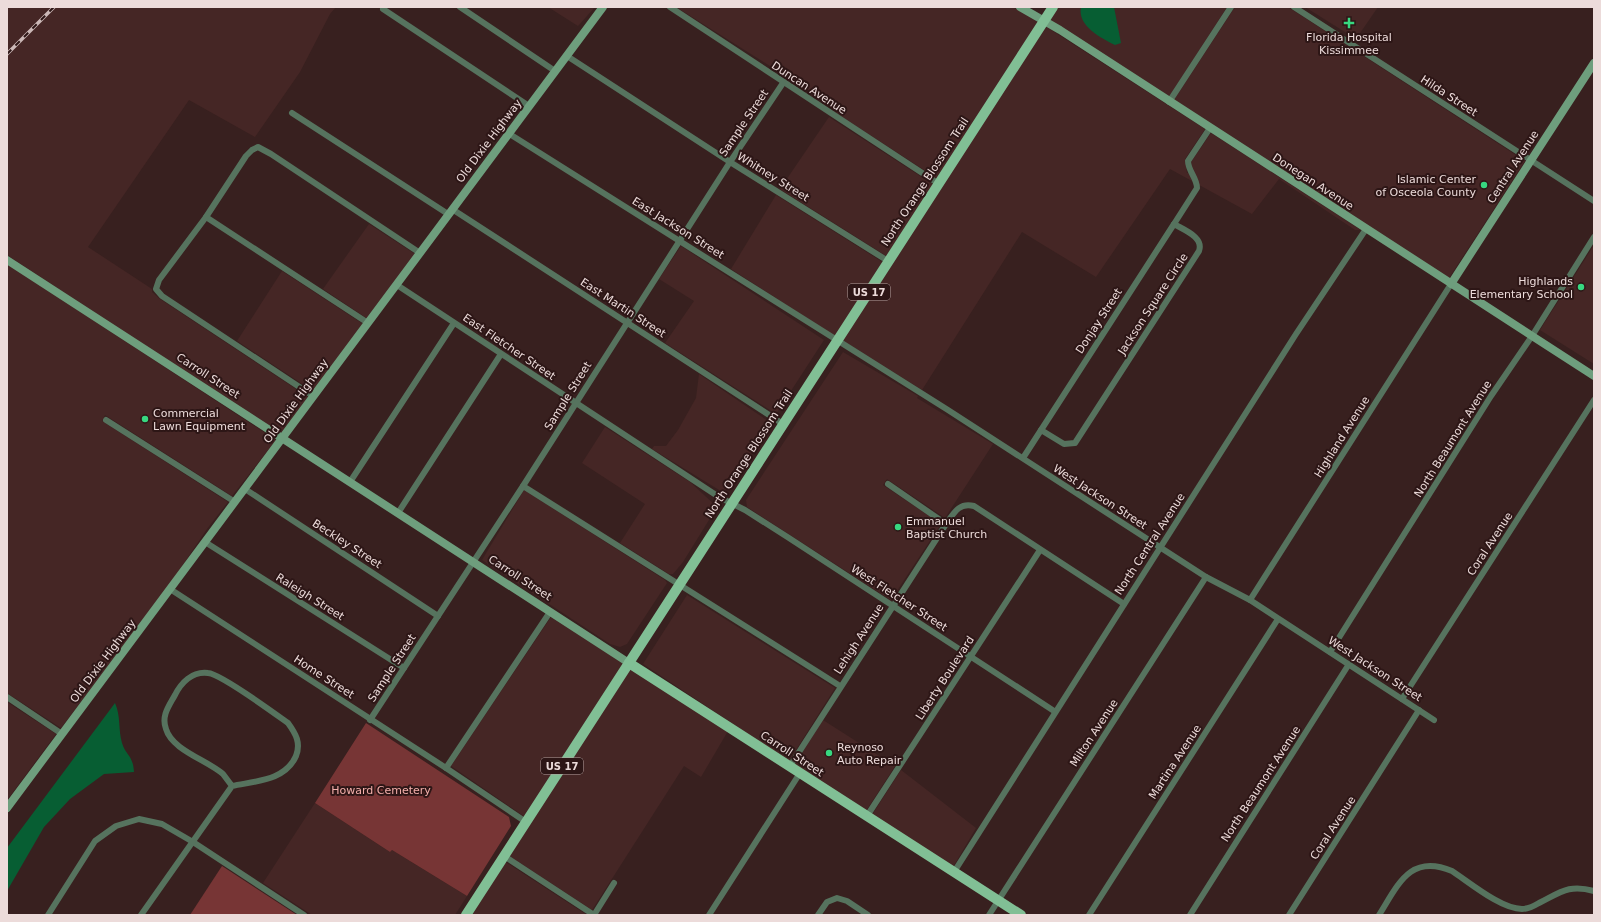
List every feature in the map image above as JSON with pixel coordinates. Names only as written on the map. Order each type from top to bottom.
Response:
[{"type":"main road","name":"North Orange Blossom Trail","points":[[466,915],[888,261],[1054,7]]},
{"type":"main road","name":"Carroll Street","points":[[629,663],[1021,915]]},
{"type":"street","points":[[460,7],[555,71]]},
{"type":"street","name":"Old Dixie Highway","points":[[7,808],[603,7]]},
{"type":"street","name":"Duncan Avenue","points":[[670,7],[783,83],[939,184]]},
{"type":"street","name":"Donegan Avenue","points":[[1020,7],[1594,376]]},
{"type":"street","points":[[1169,102],[1231,7]]},
{"type":"street","name":"Hilda Street","points":[[1294,7],[1594,201]]},
{"type":"street","points":[[384,9],[529,106]]},
{"type":"street","name":"Whitney Street","points":[[567,56],[730,162],[888,261]]},
{"type":"street","name":"Central Avenue","points":[[1451,284],[1594,63]]},
{"type":"street","name":"Sample Street","points":[[370,720],[474,562],[730,162],[783,83]]},
{"type":"street","name":"East Martin Street","points":[[292,113],[627,322],[783,424]]},
{"type":"street","points":[[1174,224],[1197,188],[1197,183],[1189,170],[1188,161],[1210,128]]},
{"type":"street","name":"East Jackson Street","points":[[508,133],[837,341]]},
{"type":"street","points":[[313,396],[162,296],[156,289],[159,280],[206,217],[246,156],[258,147],[420,253]]},
{"type":"street","points":[[206,217],[368,323]]},
{"type":"street","name":"Donjay Street","points":[[1023,458],[1174,224]]},
{"type":"street","name":"Jackson Square Circle","points":[[1041,430],[1064,444],[1071,445],[1078,440],[1201,247],[1199,240],[1174,224]]},
{"type":"street","name":"North Central Avenue","points":[[954,872],[1054,711],[1292,341],[1366,229]]},
{"type":"street","name":"North Beaumont Avenue","points":[[1330,652],[1491,396],[1532,336],[1594,237]]},
{"type":"street","name":"Carroll Street","points":[[7,260],[629,663]]},
{"type":"street","name":"Highland Avenue","points":[[1250,600],[1451,284]]},
{"type":"street","name":"East Fletcher Street","points":[[396,285],[714,494],[732,503]]},
{"type":"street","points":[[350,482],[454,323]]},
{"type":"street","name":"West Jackson Street","points":[[837,341],[1023,458],[1206,577],[1250,600],[1434,720]]},
{"type":"street","points":[[398,513],[501,354]]},
{"type":"street","name":"Coral Avenue","points":[[1402,699],[1594,400]]},
{"type":"street","points":[[106,420],[235,502]]},
{"type":"street","points":[[888,484],[946,524]]},
{"type":"street","points":[[523,486],[840,686]]},
{"type":"street","name":"Beckley Street","points":[[245,489],[438,616]]},
{"type":"street","name":"West Fletcher Street","points":[[732,503],[1054,711]]},
{"type":"street","name":"Lehigh Avenue","points":[[790,766],[892,605],[957,509],[962,505],[974,506],[1040,550]]},
{"type":"street","name":"Raleigh Street","points":[[205,542],[404,668]]},
{"type":"street","points":[[1040,550],[1124,604]]},
{"type":"street","name":"Liberty Boulevard","points":[[867,816],[1040,550]]},
{"type":"street","name":"Milton Avenue","points":[[989,915],[1206,577]]},
{"type":"street","name":"Home Street","points":[[170,589],[446,768],[526,822]]},
{"type":"street","points":[[446,768],[550,612]]},
{"type":"street","name":"Martina Avenue","points":[[1089,915],[1278,619]]},
{"type":"street","name":"North Beaumont Avenue","points":[[1190,915],[1349,664]]},
{"type":"street","points":[[141,915],[232,786],[273,778],[286,771],[296,754],[298,739],[288,722],[227,682],[208,673],[194,674],[180,685],[164,714],[166,729],[177,744],[223,774],[232,786]]},
{"type":"street","points":[[7,698],[62,734]]},
{"type":"street","name":"Coral Avenue","points":[[1289,915],[1419,710]]},
{"type":"street","points":[[709,915],[800,773]]},
{"type":"street","points":[[48,915],[96,842],[116,826],[139,819],[162,824],[193,842],[304,915]]},
{"type":"street","points":[[504,856],[594,915],[614,883]]},
{"type":"street","points":[[1379,915],[1402,880],[1414,870],[1424,865],[1442,867],[1452,871],[1503,904],[1522,909],[1532,907],[1569,888],[1580,887],[1594,891]]},
{"type":"street","points":[[818,915],[827,902],[837,898],[847,901],[868,915]]},
{"type":"shaded area","points":[[7,7],[336,7],[330,14],[300,72],[255,137],[189,100],[88,247],[152,289],[152,292],[160,299],[308,397],[280,434],[7,255]]},
{"type":"shaded area","points":[[548,7],[595,7],[578,26]]},
{"type":"shaded area","points":[[676,7],[1013,7],[1039,23],[938,179],[833,111],[835,107]]},
{"type":"shaded area","points":[[1057,7],[1227,7],[1169,97],[1049,20]]},
{"type":"shaded area","points":[[1081,7],[1114,7],[1121,43],[1115,45],[1103,39],[1086,26],[1081,14]]},
{"type":"shaded area","points":[[1235,7],[1288,7],[1525,161],[1449,278],[1174,100]]},
{"type":"shaded area","name":"Florida Hospital Kissimmee","points":[[1305,7],[1378,7],[1356,39]]},
{"type":"shaded area","points":[[1045,26],[1205,129],[1185,159],[1187,173],[1193,171],[1191,162],[1211,133],[1361,230],[1355,230],[1279,179],[1252,214],[1170,169],[1096,277],[1022,232],[922,390],[842,340]]},
{"type":"shaded area","points":[[829,117],[934,185],[888,257],[780,189]]},
{"type":"shaded area","points":[[776,195],[884,263],[836,337],[731,269]]},
{"type":"shaded area","points":[[369,224],[415,254],[368,319],[323,289]]},
{"type":"shaded area","name":"Highlands Elementary School","points":[[1594,245],[1594,364],[1540,330]]},
{"type":"shaded area","points":[[681,246],[824,340],[776,414],[665,343],[694,301],[659,279]]},
{"type":"shaded area","points":[[7,264],[276,440],[232,496],[105,415],[102,421],[228,502],[207,529],[172,581],[61,728],[7,693]]},
{"type":"shaded area","points":[[282,271],[363,324],[313,391],[237,341]]},
{"type":"shaded area","points":[[843,352],[918,396],[917,398],[993,444],[945,518],[887,479],[883,485],[941,524],[891,600],[747,507],[746,500]]},
{"type":"shaded area","points":[[699,374],[771,423],[724,493],[652,449],[654,446],[666,446],[678,430],[696,398]]},
{"type":"shaded area","points":[[605,427],[690,482],[717,507],[683,562],[673,574],[669,574],[620,543],[645,504],[582,463]]},
{"type":"shaded area","points":[[524,490],[665,580],[667,583],[627,644],[620,647],[610,644],[482,560]]},
{"type":"shaded area","points":[[687,595],[835,688],[789,761],[643,664]]},
{"type":"shaded area","points":[[551,617],[624,664],[525,817],[451,766]]},
{"type":"shaded area","points":[[630,668],[728,731],[701,777],[684,766],[592,910],[508,855]]},
{"type":"shaded area","points":[[7,702],[56,734],[7,800]]},
{"type":"shaded area","points":[[115,703],[118,713],[122,743],[131,759],[134,772],[104,774],[70,799],[44,827],[7,891],[7,848]]},
{"type":"shaded area","points":[[823,720],[895,766],[866,811],[794,765]]},
{"type":"shaded area","points":[[901,770],[976,828],[953,867],[872,815]]},
{"type":"shaded area","points":[[315,803],[390,852],[392,850],[467,896],[455,915],[312,915],[263,883]]},
{"type":"shaded area","points":[[504,861],[587,915],[469,915]]},
{"type":"green space","name":"Howard Cemetery","points":[[366,723],[509,817],[511,826],[467,896],[392,850],[390,852],[315,803]]},
{"type":"green space","points":[[222,866],[297,915],[190,915]]},
{"type":"railway","points":[[7,54],[54,7]]},
{"type":"place","name":"Florida Hospital Kissimmee","points":[[1349,23]]},
{"type":"place","name":"Islamic Center of Osceola County","points":[[1484,185]]},
{"type":"place","name":"Highlands Elementary School","points":[[1581,287]]},
{"type":"place","name":"Commercial Lawn Equipment","points":[[145,419]]},
{"type":"place","name":"Emmanuel Baptist Church","points":[[898,527]]},
{"type":"place","name":"Reynoso Auto Repair","points":[[829,753]]}]
